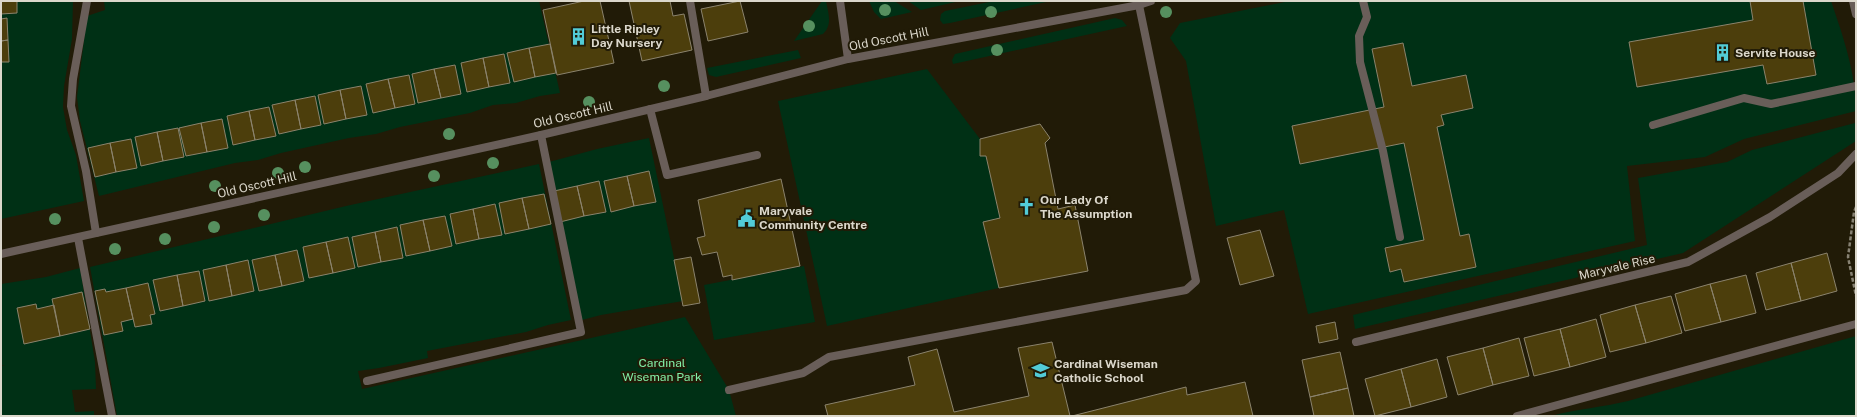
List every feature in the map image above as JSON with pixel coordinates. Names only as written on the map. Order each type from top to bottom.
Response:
[{"type":"street","points":[[87,1],[73,79],[72,106],[86,171],[96,233]]},
{"type":"street","points":[[690,1],[706,96]]},
{"type":"street","points":[[840,1],[848,59]]},
{"type":"street","name":"Old Oscott Hill","points":[[1,254],[541,135],[706,96],[848,59],[1139,5],[1152,1]]},
{"type":"street","points":[[1363,1],[1367,17],[1360,36],[1360,62],[1383,151],[1400,237]]},
{"type":"street","points":[[1853,1],[1856,14]]},
{"type":"street","points":[[729,390],[803,373],[829,357],[1186,290],[1196,281],[1139,5]]},
{"type":"street","points":[[1653,125],[1744,98],[1771,104],[1856,86]]},
{"type":"street","points":[[650,109],[667,175],[757,155]]},
{"type":"street","points":[[367,381],[581,332],[541,135]]},
{"type":"street","name":"Maryvale Rise","points":[[1356,342],[1688,262],[1770,218],[1838,173],[1856,154]]},
{"type":"street","points":[[78,238],[112,416]]},
{"type":"street","points":[[1517,416],[1856,324]]},
{"type":"path","points":[[1856,206],[1848,258],[1856,296]]},
{"type":"green space","points":[[1,1],[73,1],[72,39],[64,86],[63,107],[67,130],[76,155],[84,201],[1,219]]},
{"type":"green space","points":[[104,1],[539,1],[560,93],[540,96],[516,103],[493,105],[470,113],[281,153],[258,160],[235,163],[99,196],[80,121],[77,97],[87,16],[105,10]]},
{"type":"green space","points":[[822,1],[826,1],[829,14],[829,23],[826,30],[823,34],[794,41]]},
{"type":"green space","points":[[869,1],[894,1],[912,12],[881,19],[874,12]]},
{"type":"green space","points":[[908,1],[960,1],[921,10]]},
{"type":"green space","points":[[994,1],[1051,1],[950,23],[943,24],[940,20],[941,14],[945,11]]},
{"type":"green space","points":[[1290,1],[1831,1],[1851,69],[1854,83],[1856,111],[1744,139],[1705,157],[1627,166],[1635,241],[1308,314],[1284,210],[1216,226],[1186,61],[1170,38],[1180,23]]},
{"type":"green space","points":[[1115,18],[1122,20],[1127,26],[953,64],[952,60],[955,54]]},
{"type":"green space","points":[[798,50],[801,58],[716,77],[709,75],[707,68]]},
{"type":"green space","points":[[927,69],[980,139],[980,156],[986,156],[1000,218],[983,223],[999,288],[827,326],[778,101]]},
{"type":"green space","points":[[1855,123],[1856,141],[1683,253],[1355,329],[1353,315],[1647,245],[1638,178],[1727,162],[1752,150]]},
{"type":"green space","points":[[649,138],[683,301],[601,315],[582,320],[549,162],[597,149]]},
{"type":"green space","name":"Cardinal Wiseman Park","points":[[539,164],[571,320],[526,332],[427,351],[428,358],[358,371],[362,389],[685,317],[729,390],[736,416],[117,416],[90,267],[346,206]]},
{"type":"green space","points":[[804,266],[815,322],[714,340],[704,285]]},
{"type":"green space","points":[[80,268],[95,362],[96,389],[72,390],[75,412],[94,411],[94,416],[1,416],[1,366],[5,365],[1,365],[1,284],[46,277]]},
{"type":"green space","points":[[1856,336],[1856,416],[1551,416],[1628,401]]},
{"type":"building","points":[[1,1],[17,1],[17,13],[1,14]]},
{"type":"building","name":"Little Ripley Day Nursery","points":[[584,1],[600,1],[614,63],[557,75],[543,10]]},
{"type":"building","points":[[629,1],[670,1],[673,16],[684,14],[692,50],[642,61]]},
{"type":"building","points":[[740,1],[748,32],[708,41],[701,9]]},
{"type":"building","name":"Servite House","points":[[1750,1],[1803,1],[1816,75],[1767,84],[1763,65],[1637,87],[1629,42],[1753,20]]},
{"type":"building","points":[[7,18],[8,40],[1,41],[1,19]]},
{"type":"building","points":[[8,40],[9,62],[1,62],[1,41]]},
{"type":"building","points":[[1403,43],[1412,86],[1466,75],[1473,108],[1441,115],[1444,125],[1437,127],[1460,236],[1469,234],[1476,267],[1404,282],[1401,269],[1390,272],[1385,248],[1424,240],[1404,143],[1300,164],[1292,126],[1384,107],[1372,49]]},
{"type":"building","points":[[550,44],[556,73],[535,77],[529,48]]},
{"type":"building","points":[[529,48],[535,77],[514,82],[507,53]]},
{"type":"building","points":[[504,54],[510,83],[489,87],[483,58]]},
{"type":"building","points":[[483,58],[489,87],[467,92],[461,63]]},
{"type":"building","points":[[455,65],[461,94],[441,98],[434,69]]},
{"type":"building","points":[[434,69],[441,98],[418,103],[412,74]]},
{"type":"building","points":[[409,75],[415,104],[395,108],[388,79]]},
{"type":"building","points":[[388,79],[395,108],[373,113],[366,84]]},
{"type":"building","points":[[361,86],[367,115],[346,119],[340,90]]},
{"type":"building","points":[[340,90],[346,119],[324,124],[318,95]]},
{"type":"building","points":[[315,96],[321,125],[301,129],[295,100]]},
{"type":"building","points":[[295,100],[301,129],[279,134],[272,105]]},
{"type":"building","points":[[269,107],[276,136],[255,140],[249,111]]},
{"type":"building","points":[[249,111],[255,140],[233,145],[227,116]]},
{"type":"building","points":[[222,119],[228,148],[207,152],[201,123]]},
{"type":"building","points":[[201,123],[207,152],[186,156],[179,128]]},
{"type":"building","name":"Our Lady Of The Assumption","points":[[1040,124],[1050,138],[1045,143],[1058,209],[1075,205],[1088,271],[999,288],[983,222],[1000,218],[986,156],[980,156],[980,139]]},
{"type":"building","points":[[178,128],[184,157],[163,161],[157,132]]},
{"type":"building","points":[[157,132],[163,161],[141,166],[135,137]]},
{"type":"building","points":[[131,139],[137,168],[116,172],[110,143]]},
{"type":"building","points":[[110,143],[116,172],[95,177],[88,148]]},
{"type":"building","points":[[649,171],[656,202],[634,206],[627,176]]},
{"type":"building","points":[[627,176],[634,206],[611,212],[604,181]]},
{"type":"building","name":"Maryvale Community Centre","points":[[781,179],[800,266],[732,280],[732,275],[723,277],[717,252],[702,255],[697,238],[705,236],[698,200]]},
{"type":"building","points":[[599,181],[606,212],[584,216],[577,186]]},
{"type":"building","points":[[577,186],[584,216],[560,222],[554,191]]},
{"type":"building","points":[[544,194],[551,224],[529,229],[522,198]]},
{"type":"building","points":[[522,198],[529,229],[505,234],[499,203]]},
{"type":"building","points":[[495,204],[502,235],[479,239],[473,209]]},
{"type":"building","points":[[473,209],[479,239],[456,244],[450,214]]},
{"type":"building","points":[[445,216],[452,246],[430,251],[423,220]]},
{"type":"building","points":[[423,220],[430,251],[406,256],[400,225]]},
{"type":"building","points":[[397,227],[403,258],[381,262],[375,232]]},
{"type":"building","points":[[1260,230],[1274,276],[1240,285],[1227,238]]},
{"type":"building","points":[[375,232],[381,262],[358,267],[352,237]]},
{"type":"building","points":[[348,237],[355,268],[333,273],[326,242]]},
{"type":"building","points":[[326,242],[333,273],[309,278],[303,247]]},
{"type":"building","points":[[297,250],[304,281],[282,286],[275,255]]},
{"type":"building","points":[[1827,253],[1837,291],[1801,301],[1791,263]]},
{"type":"building","points":[[275,255],[282,286],[259,291],[252,260]]},
{"type":"building","points":[[691,257],[700,303],[683,306],[674,260]]},
{"type":"building","points":[[248,260],[254,291],[232,296],[226,265]]},
{"type":"building","points":[[1791,263],[1801,301],[1766,310],[1756,273]]},
{"type":"building","points":[[226,265],[232,296],[209,301],[203,270]]},
{"type":"building","points":[[199,271],[205,301],[183,306],[177,275]]},
{"type":"building","points":[[177,275],[183,306],[160,311],[153,280]]},
{"type":"building","points":[[1746,275],[1756,313],[1721,322],[1710,284]]},
{"type":"building","points":[[148,283],[155,314],[150,315],[152,324],[135,327],[126,288]]},
{"type":"building","points":[[1710,284],[1721,322],[1685,331],[1675,294]]},
{"type":"building","points":[[126,288],[133,319],[121,322],[123,331],[104,335],[95,291],[105,289],[106,292]]},
{"type":"building","points":[[82,292],[90,329],[60,336],[52,299]]},
{"type":"building","points":[[1671,296],[1682,333],[1646,343],[1635,305]]},
{"type":"building","points":[[36,304],[37,309],[54,305],[60,336],[24,344],[17,308]]},
{"type":"building","points":[[1635,305],[1646,343],[1610,352],[1600,315]]},
{"type":"building","points":[[1596,319],[1606,357],[1570,367],[1560,329]]},
{"type":"building","points":[[1335,322],[1338,339],[1319,343],[1316,326]]},
{"type":"building","points":[[1560,329],[1570,367],[1534,376],[1524,338]]},
{"type":"building","points":[[1519,338],[1529,376],[1493,385],[1483,348]]},
{"type":"building","name":"Cardinal Wiseman Catholic School","points":[[1052,342],[1070,416],[828,416],[825,405],[915,385],[908,357],[937,349],[954,412],[1029,396],[1018,348]]},
{"type":"building","points":[[1483,348],[1493,385],[1458,395],[1447,357]]},
{"type":"building","points":[[1340,352],[1348,388],[1310,397],[1302,360]]},
{"type":"building","points":[[1437,359],[1447,397],[1411,407],[1401,369]]},
{"type":"building","points":[[1401,369],[1411,407],[1375,416],[1365,379]]},
{"type":"building","name":"Cardinal Wiseman Catholic School","points":[[1245,382],[1253,416],[1072,416],[1186,387],[1187,395]]},
{"type":"building","points":[[1348,388],[1354,416],[1314,416],[1310,397]]},
{"type":"place","name":"Little Ripley Day Nursery","points":[[578,36]]},
{"type":"place","name":"Servite House","points":[[1722,53]]},
{"type":"place","name":"Our Lady Of The Assumption","points":[[1027,207]]},
{"type":"place","name":"Maryvale Community Centre","points":[[746,218]]},
{"type":"place","name":"Cardinal Wiseman Catholic School","points":[[1041,371]]}]
